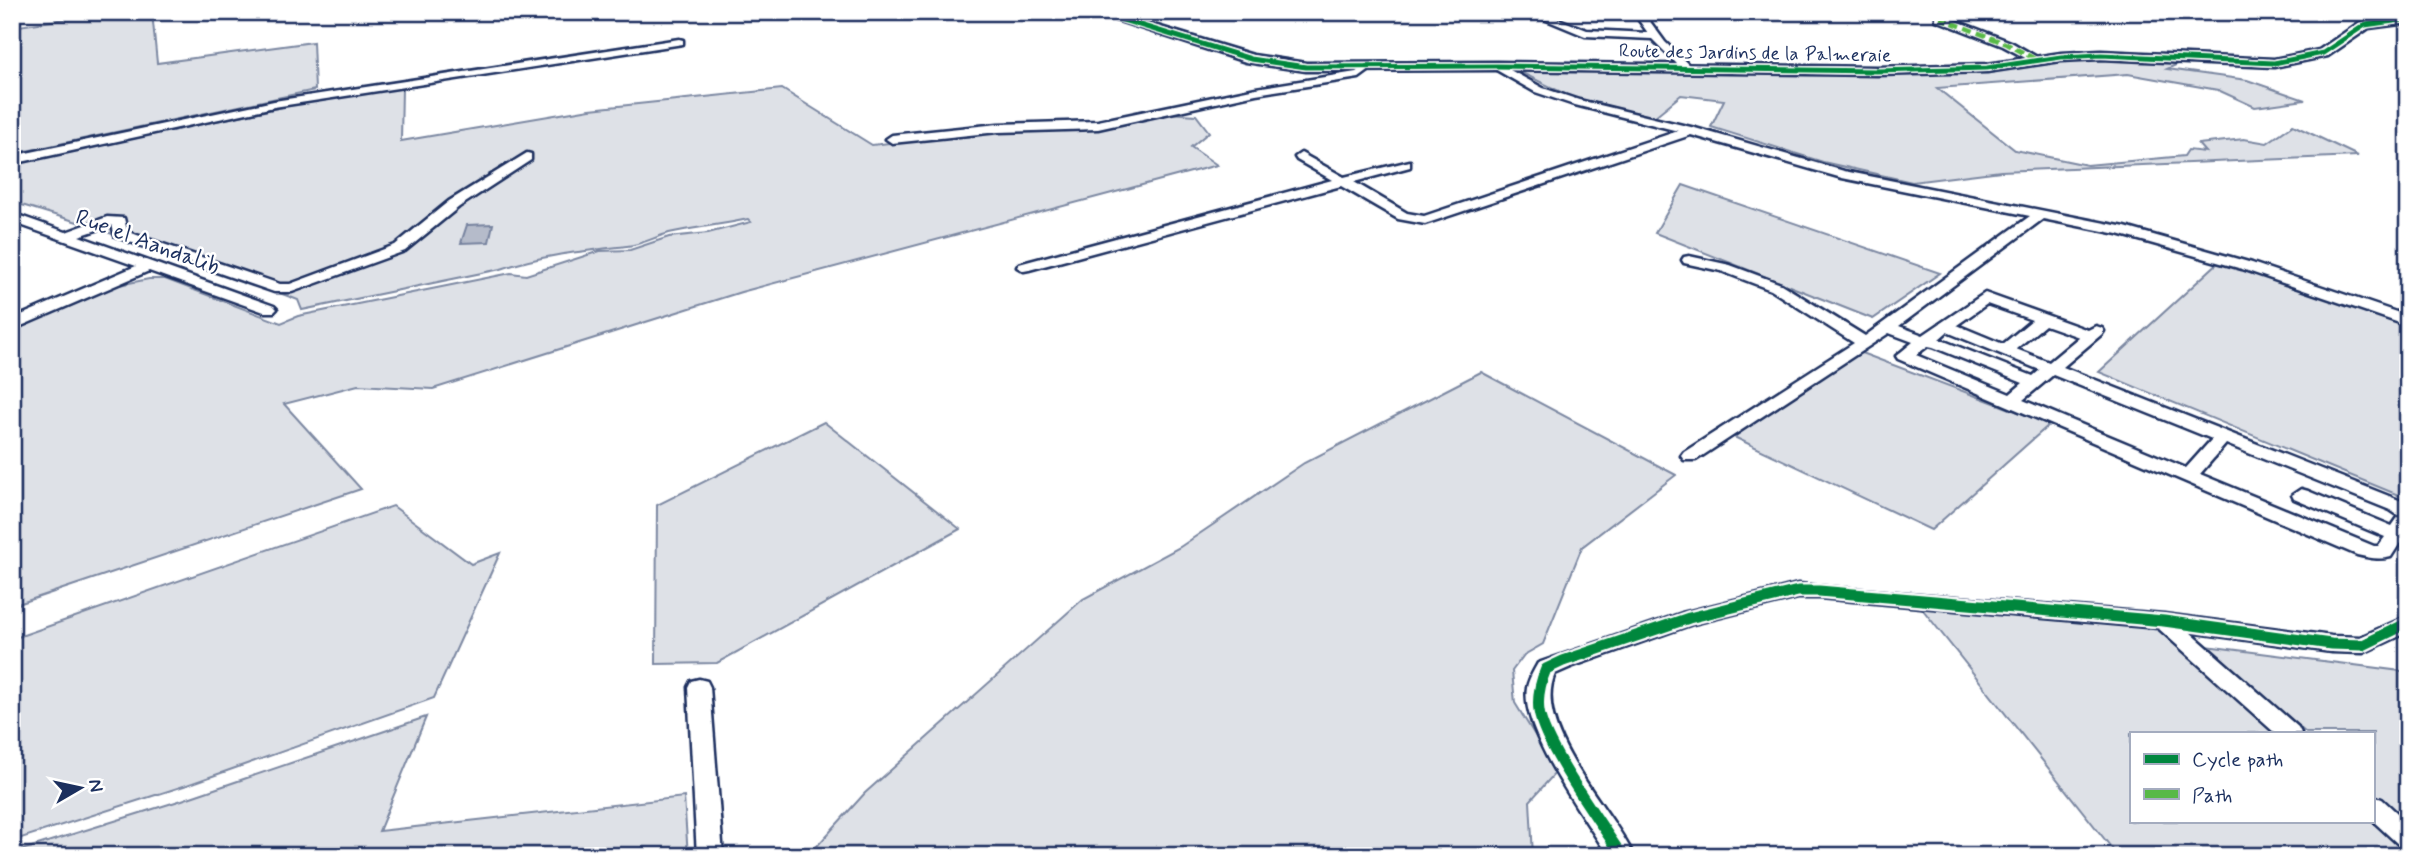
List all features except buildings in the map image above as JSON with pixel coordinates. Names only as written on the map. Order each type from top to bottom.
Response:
[{"type":"street","name":"Route des Jardins de la Palmeraie","points":[[1097,12],[1251,59],[1306,67],[1497,66],[1910,71],[1987,68],[2074,56],[2123,55],[2274,63],[2323,53],[2365,25],[2408,19]]},
{"type":"street","points":[[1532,12],[1585,33],[1654,36]]},
{"type":"street","points":[[1638,12],[1654,36],[1687,68]]},
{"type":"street","points":[[1940,18],[2007,44],[2037,60]]},
{"type":"street","points":[[12,160],[274,104],[680,42]]},
{"type":"street","points":[[1497,66],[1555,96],[1691,131],[1833,172],[2042,213],[2184,247],[2408,321]]},
{"type":"street","points":[[892,139],[989,129],[1110,123],[1256,91],[1359,75],[1369,67]]},
{"type":"street","points":[[1301,157],[1403,216],[1425,220],[1691,131]]},
{"type":"street","points":[[67,236],[107,221],[119,221],[120,233],[132,238],[279,289],[292,288],[400,248],[454,204],[527,157]]},
{"type":"street","points":[[1024,267],[1406,164]]},
{"type":"street","points":[[1690,456],[1777,402],[1864,342],[2042,213]]},
{"type":"street","name":"Rue el Aandalib","points":[[12,217],[269,309]]},
{"type":"street","points":[[1689,260],[1725,268],[1776,287],[1864,342]]},
{"type":"street","points":[[12,325],[148,266]]},
{"type":"street","points":[[1945,326],[2052,368],[2397,506],[2408,515],[2402,537],[2384,552],[2374,553],[1905,358],[1924,341],[1945,326],[1985,298],[2043,319],[2094,332],[2052,368],[2011,402]]},
{"type":"street","points":[[1953,378],[1973,361],[2043,319]]},
{"type":"street","points":[[1887,326],[1924,341],[1931,347],[2032,384]]},
{"type":"street","points":[[2189,476],[2223,437]]},
{"type":"street","points":[[2282,515],[2318,474]]},
{"type":"street","points":[[2301,495],[2402,537]]},
{"type":"street","points":[[1622,856],[1555,750],[1539,713],[1538,687],[1546,669],[1563,661],[1689,618],[1798,591],[1819,591],[2164,621],[2350,645],[2363,645],[2408,622]]},
{"type":"street","points":[[2164,621],[2289,732]]},
{"type":"street","points":[[699,687],[710,856]]},
{"type":"street","points":[[2374,807],[2408,838]]},
{"type":"shaded area","points":[[111,12],[152,12],[157,63],[313,42],[315,90],[12,154],[12,27]]},
{"type":"shaded area","points":[[2077,57],[2191,58],[2167,69],[2247,80],[2305,100],[2255,107],[2218,90],[2128,74],[1937,88],[2015,150],[2087,165],[2184,156],[2188,150],[2205,152],[2198,144],[2244,139],[2267,143],[2293,125],[2358,156],[2001,171],[1912,182],[1823,162],[1711,127],[1724,100],[1681,95],[1654,117],[1571,97],[1516,70],[1850,72],[1862,76],[1858,73],[1889,74]]},
{"type":"shaded area","points":[[402,88],[401,141],[590,109],[782,89],[872,145],[1004,130],[1100,127],[1169,113],[1196,115],[1209,132],[1191,147],[1217,165],[741,292],[433,389],[358,385],[284,404],[361,489],[12,606],[12,331],[114,286],[149,279],[165,279],[281,323],[298,316],[511,273],[526,275],[600,251],[630,250],[669,237],[708,233],[751,222],[748,219],[679,231],[643,243],[547,257],[302,310],[298,300],[285,295],[84,224],[12,202],[12,164],[297,104]]},
{"type":"shaded area","points":[[1683,185],[1940,273],[1873,319],[1655,233]]},
{"type":"shaded area","points":[[2220,261],[2408,326],[2408,499],[2099,372]]},
{"type":"shaded area","points":[[1856,351],[2050,424],[1931,530],[1734,437]]},
{"type":"shaded area","points":[[1481,372],[1676,475],[1582,547],[1543,644],[1524,655],[1512,671],[1515,703],[1557,771],[1530,801],[1533,856],[808,856],[865,793],[1083,599],[1180,547],[1304,463]]},
{"type":"shaded area","points":[[824,422],[960,529],[717,663],[656,664],[657,505]]},
{"type":"shaded area","points":[[393,506],[471,564],[500,553],[434,698],[187,785],[12,841],[12,639]]},
{"type":"shaded area","points":[[1920,606],[2164,626],[2283,732],[2130,732],[2130,822],[2374,822],[2374,813],[2408,844],[2408,856],[2118,856]]},
{"type":"shaded area","points":[[2206,646],[2408,672],[2408,822],[2374,793],[2374,732],[2305,732]]},
{"type":"shaded area","points":[[426,717],[379,831],[684,797],[688,856],[12,856],[12,853],[182,800]]},
{"type":"water","points":[[493,224],[489,242],[461,243],[467,225]]},
{"type":"marked path","points":[[1940,18],[2007,44],[2037,60]]},
{"type":"cycle path","points":[[1097,12],[1251,59],[1306,67],[1497,66],[1877,71],[1987,68],[2061,57],[2101,55],[2274,63],[2323,53],[2365,25],[2408,19]]},
{"type":"cycle path","points":[[1622,856],[1555,750],[1539,713],[1538,687],[1546,669],[1563,661],[1689,618],[1798,591],[1819,591],[2164,621],[2331,644],[2363,645],[2408,623]]}]
